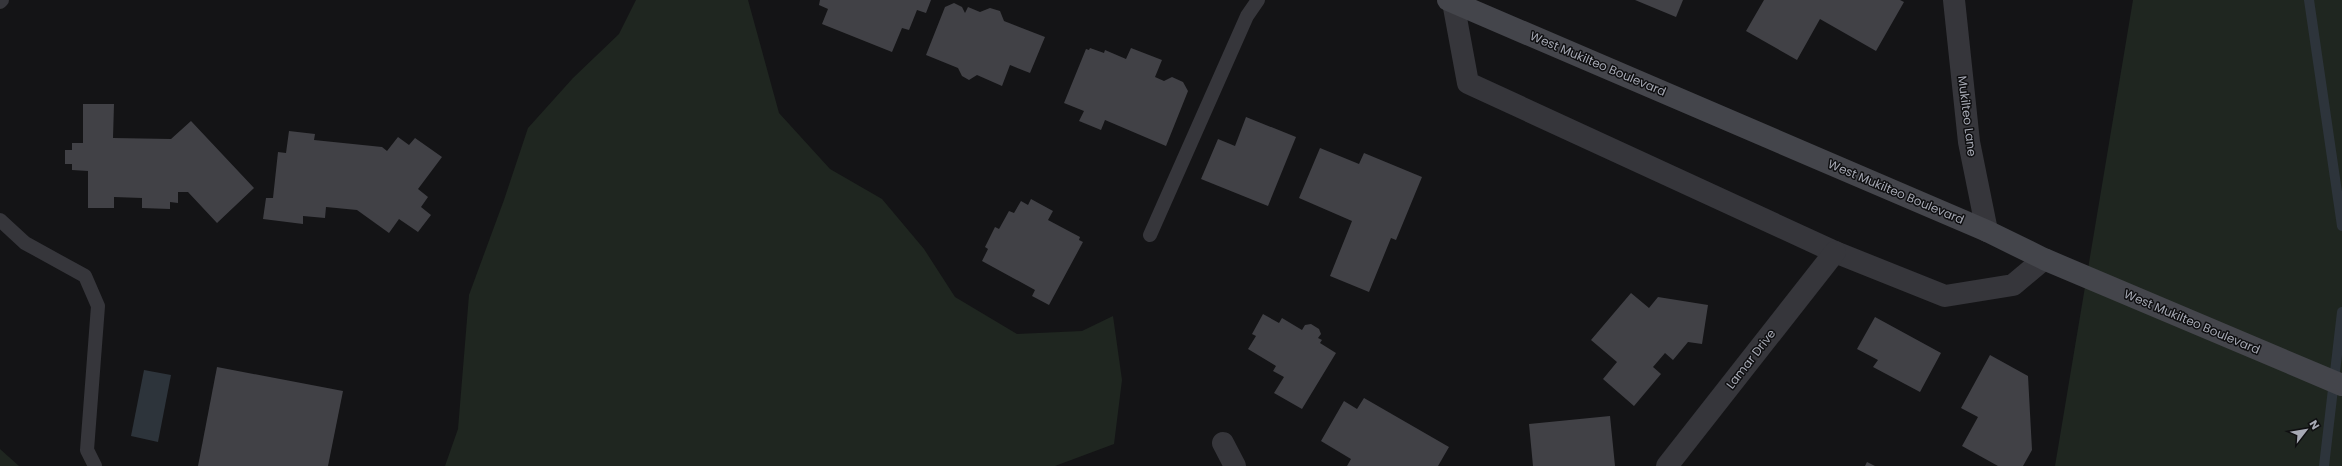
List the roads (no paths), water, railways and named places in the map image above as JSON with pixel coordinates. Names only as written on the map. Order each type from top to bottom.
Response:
[{"type":"main road","name":"West Mukilteo Boulevard","points":[[1450,1],[1988,231],[2044,259],[2342,385]]},
{"type":"street","name":"Mukilteo Lane","points":[[1954,0],[1969,142],[1988,231]]},
{"type":"street","points":[[1450,1],[1468,83],[1835,252],[1945,296],[2013,285],[2044,259]]},
{"type":"street","name":"Lamar Drive","points":[[1667,466],[1835,252]]},
{"type":"street","points":[[1223,442],[1235,466]]},
{"type":"lane","points":[[1150,235],[1247,16],[1258,0]]},
{"type":"lane","points":[[0,220],[25,243],[85,276],[98,306],[87,450],[95,466]]},
{"type":"waterway","points":[[2309,0],[2342,226]]},
{"type":"waterway","points":[[2324,466],[2342,312]]}]
